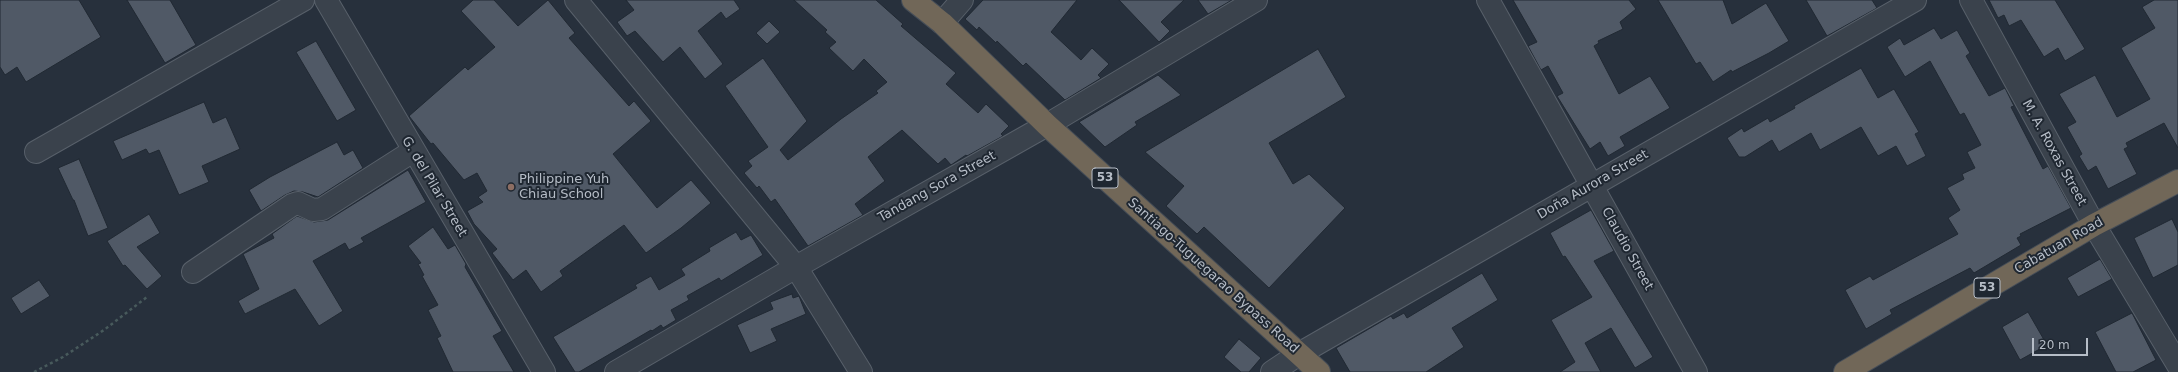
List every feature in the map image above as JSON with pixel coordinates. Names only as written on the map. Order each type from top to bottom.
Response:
[{"type":"highway","name":"Santiago-Tuguegarao Bypass Road","points":[[913,0],[942,23],[1047,125],[1319,372]]},
{"type":"highway","name":"Cabatuan Road","points":[[1854,370],[2094,225],[2178,181]]},
{"type":"street","points":[[36,152],[303,0]]},
{"type":"street","name":"G. del Pilar Street","points":[[326,0],[413,151],[544,372]]},
{"type":"street","points":[[576,0],[796,267],[861,372]]},
{"type":"street","points":[[942,23],[962,0]]},
{"type":"street","name":"Tandang Sora Street","points":[[616,372],[796,267],[1047,125],[1256,0]]},
{"type":"street","name":"Claudio Street","points":[[1488,0],[1696,372]]},
{"type":"street","name":"Doña Aurora Street","points":[[1272,372],[1299,354],[1915,0]]},
{"type":"street","name":"M. A. Roxas Street","points":[[1971,0],[2094,225],[2178,365]]},
{"type":"street","points":[[192,272],[292,205],[298,203],[313,210],[322,209],[413,151]]},
{"type":"path","points":[[34,372],[63,357],[104,330],[146,297]]},
{"type":"building","points":[[0,0],[79,0],[101,37],[26,82],[17,67],[5,75],[0,67]]},
{"type":"building","points":[[127,0],[170,0],[196,45],[165,63]]},
{"type":"building","name":"Philippine Yuh Chiau School","points":[[473,0],[494,0],[518,26],[548,0],[575,33],[569,38],[629,106],[634,101],[651,121],[613,154],[657,208],[691,180],[711,203],[681,228],[646,253],[624,225],[560,271],[563,276],[541,292],[526,270],[513,280],[492,253],[497,249],[474,224],[467,211],[483,202],[478,197],[487,191],[477,173],[464,180],[433,143],[431,144],[409,116],[465,67],[468,70],[495,47],[461,11]]},
{"type":"building","points":[[626,0],[734,0],[740,9],[726,19],[721,12],[698,31],[723,64],[705,79],[680,47],[663,62],[635,31],[627,36],[617,22],[634,10]]},
{"type":"building","points":[[794,0],[876,0],[903,24],[901,26],[956,73],[946,84],[978,113],[986,104],[1009,126],[1001,134],[1003,136],[967,156],[966,155],[951,165],[945,158],[938,164],[902,130],[868,157],[885,181],[855,204],[863,215],[808,246],[775,199],[771,202],[759,186],[757,188],[744,173],[752,166],[748,161],[768,147],[725,86],[763,58],[807,121],[780,150],[788,160],[841,119],[878,93],[876,91],[887,82],[864,59],[853,71],[829,48],[836,42],[825,32],[827,30]]},
{"type":"building","points":[[983,0],[1077,0],[1051,32],[1081,60],[1092,48],[1109,64],[1098,75],[1101,78],[1065,100],[1026,63],[1023,66],[997,41],[996,43],[979,27],[977,30],[965,19]]},
{"type":"building","points":[[1119,0],[1184,0],[1161,22],[1170,31],[1159,42]]},
{"type":"building","points":[[1198,0],[1232,0],[1208,14]]},
{"type":"building","points":[[1513,0],[1629,0],[1636,9],[1620,22],[1623,29],[1598,41],[1599,43],[1594,46],[1619,94],[1650,76],[1670,108],[1620,137],[1625,146],[1608,156],[1600,142],[1590,149],[1557,96],[1563,93],[1548,66],[1541,70],[1528,46],[1537,42]]},
{"type":"building","points":[[1658,0],[1723,0],[1732,24],[1766,3],[1789,41],[1732,72],[1731,70],[1713,82],[1700,62],[1696,64]]},
{"type":"building","points":[[1806,0],[1872,0],[1877,8],[1827,36]]},
{"type":"building","points":[[1989,0],[2055,0],[2085,49],[2065,61],[2058,48],[2044,57],[2021,20],[2009,26],[2004,15],[1998,18]]},
{"type":"building","points":[[2154,0],[2178,0],[2178,148],[2164,123],[2126,143],[2128,147],[2124,149],[2137,174],[2108,189],[2096,166],[2088,171],[2079,156],[2082,154],[2067,127],[2076,122],[2059,94],[2095,75],[2117,117],[2150,99],[2121,48],[2155,28],[2142,7]]},
{"type":"building","points":[[769,21],[780,32],[767,44],[756,33]]},
{"type":"building","points":[[1934,28],[1941,39],[1957,30],[1970,53],[1966,56],[1989,96],[2005,88],[2014,106],[2011,107],[2043,169],[2048,166],[2071,208],[2020,234],[2021,236],[2017,238],[2021,245],[1974,273],[1970,268],[1890,310],[1892,314],[1866,329],[1845,290],[1870,276],[1873,280],[1958,234],[1948,218],[1960,210],[1947,188],[1964,179],[1962,174],[1975,168],[1967,152],[1981,145],[1964,113],[1960,115],[1930,61],[1905,77],[1887,47],[1900,38],[1904,45]]},
{"type":"building","points":[[316,41],[356,110],[337,121],[296,52]]},
{"type":"building","points":[[1318,49],[1346,97],[1269,143],[1293,184],[1309,174],[1345,208],[1269,288],[1204,227],[1197,234],[1166,206],[1184,186],[1145,152]]},
{"type":"building","points":[[1861,68],[1878,98],[1894,89],[1919,132],[1915,134],[1926,156],[1907,166],[1896,146],[1878,156],[1861,127],[1820,150],[1811,133],[1779,152],[1772,140],[1745,157],[1739,157],[1727,138],[1742,128],[1744,132],[1768,118],[1770,122],[1795,108],[1794,106]]},
{"type":"building","points":[[1158,75],[1181,95],[1135,122],[1137,125],[1105,147],[1079,122]]},
{"type":"building","points":[[204,102],[213,123],[226,117],[240,149],[202,166],[209,182],[179,195],[159,150],[149,154],[146,149],[122,160],[113,141]]},
{"type":"building","points":[[337,142],[344,155],[353,150],[363,168],[318,197],[303,192],[294,191],[285,195],[261,211],[249,190],[270,177]]},
{"type":"building","points":[[79,159],[108,228],[88,236],[74,200],[58,168]]},
{"type":"building","points":[[408,170],[426,202],[361,238],[364,242],[349,250],[345,243],[313,261],[343,311],[319,326],[295,289],[245,314],[238,301],[259,289],[243,254],[274,238],[272,234],[297,216],[314,222],[328,220]]},
{"type":"building","points":[[1591,210],[1614,251],[1594,261],[1653,357],[1635,368],[1611,328],[1585,343],[1601,372],[1560,372],[1575,362],[1551,320],[1592,297],[1565,256],[1563,257],[1550,233]]},
{"type":"building","points":[[149,214],[160,233],[137,247],[162,276],[147,289],[125,265],[123,266],[107,241]]},
{"type":"building","points":[[2172,219],[2178,232],[2178,265],[2153,278],[2134,238]]},
{"type":"building","points":[[433,227],[448,249],[455,245],[466,264],[465,267],[502,331],[493,336],[514,372],[453,372],[437,338],[441,336],[428,310],[438,305],[422,276],[424,275],[418,264],[421,263],[408,246]]},
{"type":"building","points":[[736,232],[741,240],[751,235],[763,255],[721,281],[719,278],[687,296],[689,300],[671,310],[676,320],[663,328],[661,325],[652,331],[651,330],[579,372],[575,372],[553,337],[637,288],[635,285],[651,276],[659,290],[685,275],[681,269],[710,251],[709,248]]},
{"type":"building","points":[[2100,259],[2112,279],[2078,297],[2067,278]]},
{"type":"building","points":[[1482,273],[1498,300],[1452,328],[1464,347],[1426,372],[1350,372],[1336,348],[1391,316],[1393,319],[1404,313],[1407,318]]},
{"type":"building","points":[[39,280],[50,296],[21,314],[11,298]]},
{"type":"building","points":[[792,294],[793,298],[799,296],[806,314],[771,329],[777,341],[750,353],[737,325],[773,309],[770,302]]},
{"type":"building","points":[[2028,312],[2047,345],[2020,360],[2002,327]]},
{"type":"building","points":[[2132,313],[2156,360],[2133,372],[2116,372],[2095,332]]},
{"type":"building","points":[[1239,339],[1261,358],[1249,372],[1241,372],[1224,357]]},
{"type":"place","name":"Philippine Yuh Chiau School","points":[[511,187]]}]
